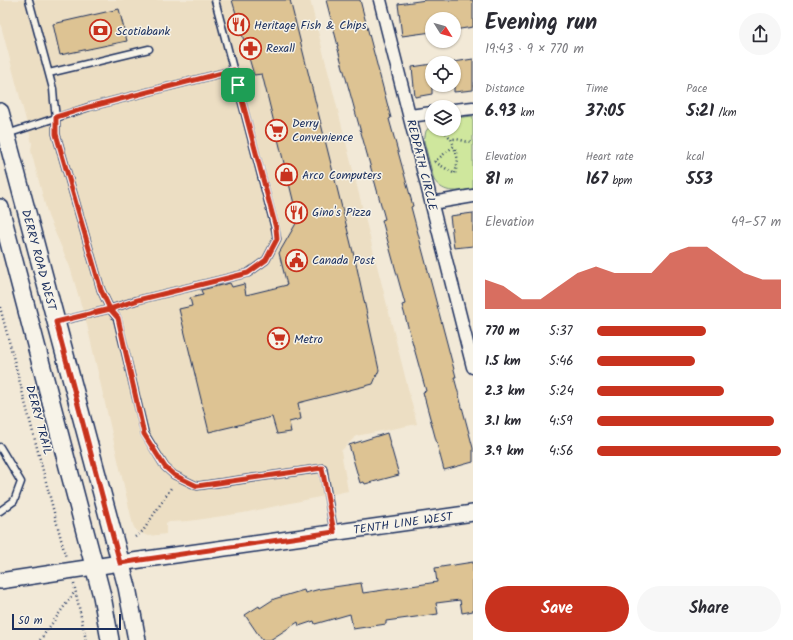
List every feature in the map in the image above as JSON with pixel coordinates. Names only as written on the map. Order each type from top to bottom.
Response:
[{"type":"main road","name":"DERRY ROAD WEST","points":[[0,112],[128,593],[137,640]]},
{"type":"main road","name":"DERRY ROAD WEST","points":[[0,208],[102,596],[110,640]]},
{"type":"street","name":"REDPATH CIRCLE","points":[[380,0],[432,203],[468,329],[473,367]]},
{"type":"street","points":[[461,109],[473,108]]},
{"type":"street","points":[[410,116],[425,114]]},
{"type":"street","points":[[432,203],[473,196]]},
{"type":"street","name":"TENTH LINE WEST","points":[[0,581],[473,513]]},
{"type":"lane","points":[[29,0],[53,89],[56,131],[60,149],[101,290],[110,309],[118,318],[144,434],[165,467],[174,475],[197,486],[322,468],[334,532]]},
{"type":"lane","points":[[56,322],[248,273],[266,260],[277,239],[276,228],[215,0]]},
{"type":"lane","points":[[49,73],[149,48]]},
{"type":"lane","points":[[6,134],[89,107],[234,70]]},
{"type":"lane","points":[[0,447],[21,482],[14,501],[0,511]]},
{"type":"path","points":[[448,136],[454,146],[458,160],[456,174],[433,162],[454,146]]},
{"type":"path","points":[[451,139],[454,138],[473,143]]},
{"type":"path","name":"DERRY TRAIL","points":[[0,307],[61,538]]},
{"type":"path","points":[[135,537],[143,532],[171,488]]},
{"type":"path","points":[[75,588],[86,640]]},
{"type":"path","points":[[40,640],[75,593]]},
{"type":"shaded area","points":[[0,0],[310,0],[417,424],[356,436],[341,451],[348,491],[243,513],[189,521],[169,522],[166,524],[166,534],[148,536],[136,531],[133,525],[87,325],[70,267],[48,216],[32,155],[32,143],[0,22]]},
{"type":"green space","points":[[473,116],[473,189],[452,191],[442,188],[434,180],[424,141],[425,136],[461,136],[461,117]]},
{"type":"building","name":"Metro","points":[[232,0],[290,0],[357,268],[379,370],[373,384],[298,403],[301,419],[289,422],[291,432],[277,434],[272,417],[209,432],[179,309],[192,306],[190,298],[203,295],[201,290],[230,283],[232,287],[244,284],[246,295],[287,285],[279,253],[298,220],[262,74],[254,75]]},
{"type":"building","points":[[326,0],[360,0],[391,118],[389,119],[413,206],[411,207],[456,377],[454,377],[473,448],[473,462],[444,470],[423,392],[426,391],[402,305],[405,304],[382,220],[385,219],[337,46]]},
{"type":"building","points":[[426,0],[473,0],[473,27],[461,29],[461,12],[425,12],[425,33],[402,36],[398,4]]},
{"type":"building","points":[[119,9],[127,41],[60,55],[53,24]]},
{"type":"building","points":[[473,59],[473,90],[461,91],[461,61]]},
{"type":"building","points":[[425,65],[425,92],[432,92],[432,94],[415,97],[412,67]]},
{"type":"building","points":[[473,213],[473,246],[454,248],[450,216]]},
{"type":"building","points":[[387,433],[399,475],[365,484],[364,482],[360,483],[349,445]]},
{"type":"building","points":[[473,562],[473,611],[462,613],[460,600],[436,603],[438,614],[386,621],[386,624],[353,629],[350,614],[315,624],[314,621],[299,626],[298,622],[270,640],[262,640],[245,615],[274,599],[304,590],[305,593],[320,589],[361,583],[363,593],[437,582],[435,568]]},
{"type":"place","name":"Heritage Fish & Chips","points":[[238,25]]},
{"type":"place","name":"Scotiabank","points":[[100,31]]},
{"type":"place","name":"Rexall","points":[[251,48]]},
{"type":"place","name":"Derry Convenience","points":[[276,130]]},
{"type":"place","name":"Arco Computers","points":[[287,175]]},
{"type":"place","name":"Gino's Pizza","points":[[296,212]]},
{"type":"place","name":"Canada Post","points":[[297,260]]},
{"type":"place","name":"Metro","points":[[279,339]]},
{"type":"route","points":[[238,85],[234,70],[89,107],[56,117],[56,134],[101,290],[110,309],[56,322],[120,563],[334,532],[322,468],[197,486],[174,475],[165,467],[144,434],[118,318],[110,309],[138,300],[248,273],[266,260],[277,239],[276,228],[238,85]]}]
